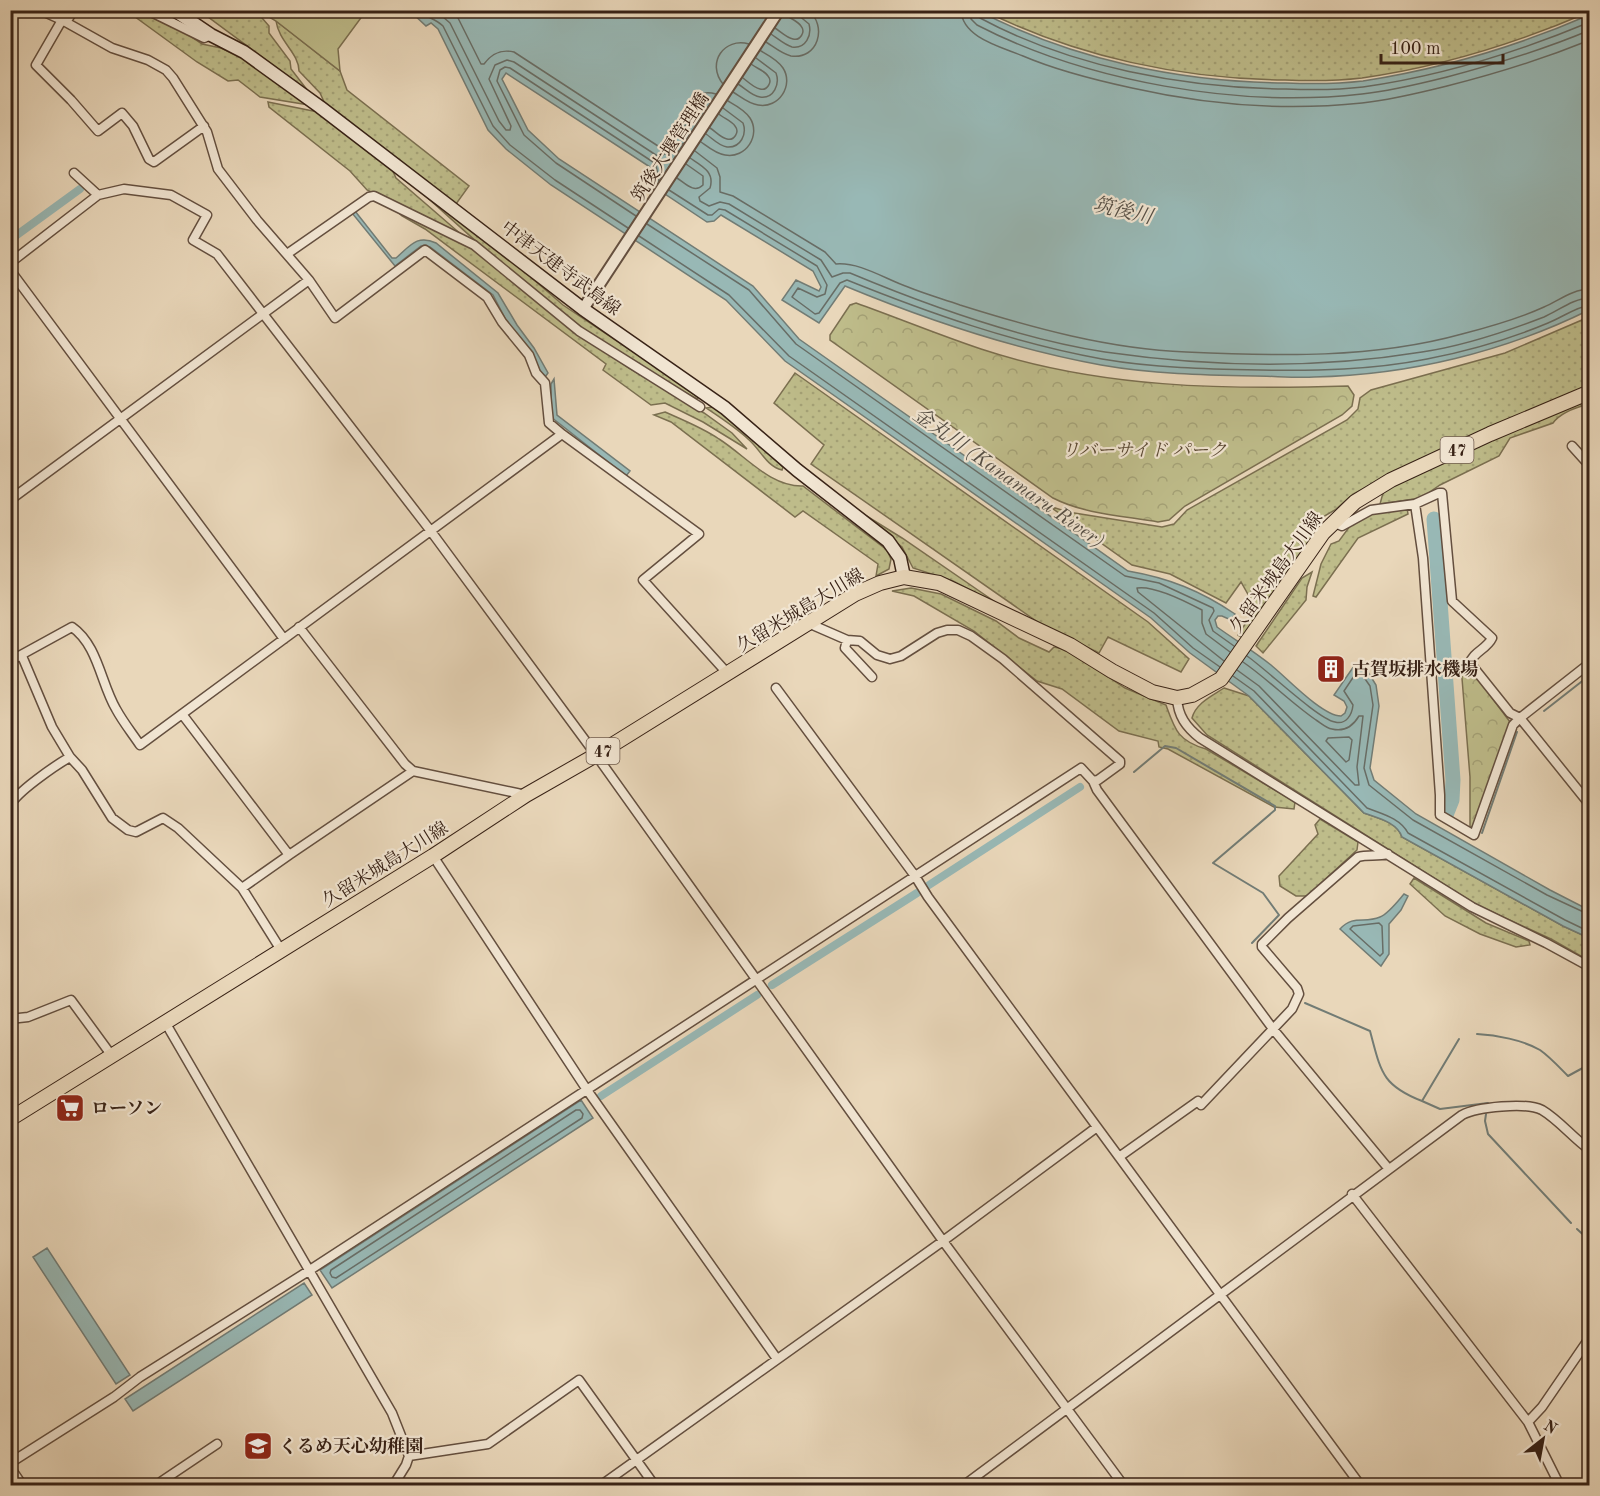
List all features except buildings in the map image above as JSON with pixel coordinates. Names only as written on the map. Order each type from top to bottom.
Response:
[{"type":"main road","name":"中津天建寺武島線","points":[[174,10],[210,35],[244,52],[725,408],[797,470],[888,541],[900,558],[904,577]]},
{"type":"main road","name":"久留米城島大川線","points":[[10,1119],[433,856],[526,795],[596,755],[855,594],[880,583],[904,577],[939,583],[1070,645],[1152,692],[1177,698],[1192,695],[1221,679],[1332,522],[1355,502],[1391,480],[1490,434],[1590,392]]},
{"type":"street","points":[[40,10],[112,48],[148,60],[166,70],[204,126],[218,170],[257,220],[309,280],[335,318],[425,250],[487,297],[502,322],[529,355],[536,373],[545,383],[549,423],[699,534],[643,580],[728,674]]},
{"type":"street","points":[[74,10],[64,21],[36,65],[98,131],[122,113],[133,126],[149,159],[154,162],[204,126]]},
{"type":"street","points":[[147,10],[204,38],[210,35]]},
{"type":"street","name":"筑後大堰管理橋","points":[[585,306],[779,10]]},
{"type":"street","points":[[74,173],[98,195]]},
{"type":"street","points":[[10,263],[98,195],[124,189],[171,195],[207,216],[193,240],[217,254],[430,530],[596,755],[943,1241],[1124,1485]]},
{"type":"street","points":[[287,254],[369,197],[374,196],[474,245],[579,331],[700,407]]},
{"type":"street","points":[[10,270],[284,639]]},
{"type":"street","points":[[10,500],[309,280]]},
{"type":"street","points":[[10,661],[72,627],[81,633],[116,710],[140,745],[562,434]]},
{"type":"street","points":[[1572,446],[1590,466]]},
{"type":"street","points":[[1332,522],[1342,526],[1371,510],[1415,504],[1442,493],[1452,601],[1492,638],[1490,643],[1471,659],[1470,663],[1510,713],[1520,718],[1590,805]]},
{"type":"street","points":[[1415,504],[1423,558],[1440,814],[1474,835],[1513,725],[1590,663]]},
{"type":"street","points":[[808,623],[847,640],[860,641],[877,655],[890,659],[901,656],[937,633],[947,630],[958,630],[970,636],[1002,658],[1120,761],[1120,764],[1098,780],[1093,781]]},
{"type":"street","points":[[299,627],[405,764],[413,771],[526,795]]},
{"type":"street","points":[[847,640],[845,648],[872,677]]},
{"type":"street","points":[[22,656],[52,727],[112,818],[128,830],[135,832],[164,818],[178,828],[242,888],[281,950]]},
{"type":"street","points":[[776,688],[1361,1485]]},
{"type":"street","points":[[1177,698],[1182,720],[1188,729],[1200,738],[1472,907],[1590,967]]},
{"type":"street","points":[[183,714],[289,855]]},
{"type":"street","points":[[10,806],[13,800],[38,778],[70,757]]},
{"type":"street","points":[[23,1485],[10,1465],[114,1397],[140,1377],[310,1270],[1081,768],[1093,781],[1096,790],[1273,1029],[1388,1168]]},
{"type":"street","points":[[242,888],[413,771]]},
{"type":"street","points":[[1119,1157],[1198,1101],[1201,1105],[1292,1009],[1299,994],[1297,988],[1262,947],[1262,944],[1288,918],[1358,857],[1365,855],[1380,857],[1388,854]]},
{"type":"street","points":[[433,856],[587,1090],[777,1359]]},
{"type":"street","points":[[10,1019],[28,1017],[71,1000],[112,1056]]},
{"type":"street","points":[[165,1022],[392,1413],[409,1456],[393,1485]]},
{"type":"street","points":[[963,1485],[1352,1194],[1468,1111],[1498,1107],[1530,1107],[1543,1111],[1590,1150]]},
{"type":"street","points":[[600,1485],[943,1241],[1097,1127]]},
{"type":"street","points":[[1352,1194],[1528,1422],[1560,1485]]},
{"type":"street","points":[[1528,1422],[1542,1407],[1590,1337]]},
{"type":"street","points":[[409,1456],[488,1444],[579,1380],[655,1485]]},
{"type":"street","points":[[158,1485],[216,1444]]},
{"type":"green space","points":[[1589,10],[1589,12],[1506,44],[1449,60],[1362,78],[1313,81],[1246,79],[1169,70],[1131,62],[1056,41],[985,11]]},
{"type":"green space","points":[[127,11],[141,11],[173,24],[202,44],[221,48],[243,58],[309,105],[260,97],[238,80],[228,81],[197,62]]},
{"type":"green space","points":[[200,11],[256,11],[269,26],[269,33],[290,61],[291,69],[308,91]]},
{"type":"green space","points":[[259,11],[366,11],[338,49],[340,71],[276,21]]},
{"type":"green space","points":[[276,21],[340,71],[347,90],[469,186],[456,204],[325,104],[320,93],[299,71],[296,59],[281,35]]},
{"type":"green space","points":[[268,102],[318,112],[391,167],[396,178],[463,236],[367,190],[350,171],[269,107]]},
{"type":"green space","points":[[411,183],[519,267],[563,305],[699,396],[697,399],[621,355],[577,325],[513,273]]},
{"type":"green space","points":[[393,208],[469,246],[579,334],[629,368],[704,413],[732,433],[747,449],[703,422],[665,403],[651,405],[603,370],[606,364],[425,229]]},
{"type":"green space","name":"リバーサイド パーク","points":[[856,303],[981,349],[1071,372],[1163,384],[1255,387],[1348,386],[1354,395],[1352,406],[1342,415],[1185,506],[1169,520],[1158,522],[1091,511],[1053,498],[830,340],[830,335],[850,305]]},
{"type":"green space","points":[[1589,317],[1589,386],[1390,475],[1353,494],[1335,510],[1316,521],[1320,525],[1244,639],[1238,635],[1253,612],[1250,598],[1241,582],[1226,603],[1170,574],[1132,565],[1049,506],[1068,512],[1162,527],[1174,524],[1187,510],[1347,420],[1358,409],[1360,398],[1371,390],[1505,353]]},
{"type":"green space","points":[[795,373],[1148,622],[1189,659],[1181,672],[1108,637],[1099,653],[1042,625],[811,464],[824,445],[774,403]]},
{"type":"green space","points":[[1589,397],[1589,404],[1574,408],[1553,423],[1510,438],[1499,456],[1440,485],[1421,498],[1380,504],[1383,493],[1393,484]]},
{"type":"green space","points":[[714,407],[734,421],[783,467],[782,470],[772,465],[738,430],[706,408]]},
{"type":"green space","points":[[665,412],[713,435],[769,476],[791,485],[803,486],[887,550],[891,559],[889,569],[876,576],[878,564],[803,511],[795,517],[671,422],[654,415]]},
{"type":"green space","points":[[849,505],[902,538],[1004,608],[953,581],[913,568],[902,547]]},
{"type":"green space","points":[[1407,508],[1408,514],[1358,538],[1316,597],[1313,596],[1321,564],[1331,544],[1339,541],[1350,526],[1371,514]]},
{"type":"green space","points":[[1312,572],[1306,600],[1263,653],[1256,646],[1302,578]]},
{"type":"green space","points":[[911,588],[941,594],[996,621],[1019,638],[1049,652],[1054,647],[1068,650],[1125,688],[1166,705],[1175,728],[1183,738],[1206,749],[1295,802],[1294,809],[1274,807],[1168,749],[1159,747],[1158,741],[1119,731],[1062,689],[1037,681],[974,631],[914,596],[892,591]]},
{"type":"green space","points":[[1466,663],[1510,722],[1477,824],[1470,828],[1470,777],[1461,666]]},
{"type":"green space","points":[[1224,688],[1249,696],[1364,813],[1391,824],[1402,837],[1589,938],[1589,958],[1586,959],[1551,939],[1475,904],[1207,735],[1192,718],[1201,704]]},
{"type":"green space","points":[[1320,819],[1358,842],[1357,850],[1307,896],[1296,896],[1280,886],[1279,876],[1318,834],[1315,825]]},
{"type":"green space","points":[[1414,878],[1486,923],[1529,941],[1530,945],[1516,947],[1480,934],[1445,916],[1410,884]]},
{"type":"water","name":"筑後川","points":[[410,11],[979,11],[1052,43],[1128,65],[1167,73],[1246,82],[1314,84],[1363,81],[1450,63],[1535,37],[1589,15],[1589,310],[1524,338],[1490,349],[1420,366],[1350,375],[1299,377],[1197,374],[1101,365],[1003,342],[907,310],[845,286],[819,323],[782,300],[796,280],[819,291],[821,287],[813,271],[721,215],[714,221],[707,222],[653,186],[650,167],[506,73],[502,79],[528,130],[559,159],[753,286],[799,339],[1128,571],[1157,577],[1184,587],[1235,614],[1231,620],[1218,616],[1215,620],[1217,627],[1265,660],[1324,710],[1341,716],[1345,713],[1347,707],[1344,701],[1334,695],[1356,663],[1368,672],[1376,685],[1379,706],[1370,768],[1374,780],[1416,814],[1589,910],[1589,938],[1402,837],[1391,824],[1364,813],[1249,696],[1190,653],[1151,618],[785,361],[726,300],[551,185],[506,149],[488,130],[438,29],[431,23],[426,26]]},
{"type":"water","points":[[355,211],[392,258],[396,258],[419,241],[436,243],[498,293],[548,373],[545,377],[531,352],[507,322],[493,295],[430,247],[421,246],[395,266],[352,213]]},
{"type":"water","points":[[554,379],[557,415],[630,471],[626,476],[551,417],[551,384]]},
{"type":"water","points":[[1404,894],[1408,896],[1401,910],[1389,924],[1389,954],[1381,966],[1340,929],[1355,920],[1374,919],[1383,915]]},
{"type":"water","points":[[581,1100],[593,1118],[332,1288],[320,1270]]},
{"type":"water","points":[[47,1248],[130,1375],[116,1384],[33,1257]]},
{"type":"water","points":[[304,1283],[312,1295],[133,1411],[125,1399]]},
{"type":"waterway","points":[[10,240],[80,189]]},
{"type":"waterway","points":[[1434,519],[1453,780],[1452,800],[1446,815]]},
{"type":"waterway","points":[[1544,711],[1590,675]]},
{"type":"waterway","points":[[1482,833],[1517,732]]},
{"type":"waterway","points":[[1134,772],[1165,746],[1176,748],[1275,806],[1275,810],[1213,863],[1263,893],[1279,915],[1252,943]]},
{"type":"waterway","points":[[929,885],[1080,787]]},
{"type":"waterway","points":[[772,985],[917,893]]},
{"type":"waterway","points":[[601,1096],[757,995]]},
{"type":"waterway","points":[[1305,1003],[1370,1031],[1380,1067],[1390,1082],[1408,1095],[1422,1101],[1459,1039]]},
{"type":"waterway","points":[[1477,1034],[1509,1039],[1533,1046],[1568,1076],[1590,1064]]},
{"type":"waterway","points":[[1422,1101],[1440,1109],[1488,1103]]},
{"type":"waterway","points":[[1486,1114],[1488,1134],[1571,1223]]},
{"type":"waterway","points":[[1577,1229],[1590,1241]]},
{"type":"place","name":"古賀坂排水機場","points":[[1331,669]]},
{"type":"place","name":"ローソン","points":[[70,1108]]},
{"type":"place","name":"くるめ天心幼稚園","points":[[258,1446]]},
{"type":"water label","name":"金丸川 (Kanamaru River)","points":[[1009,477]]}]
